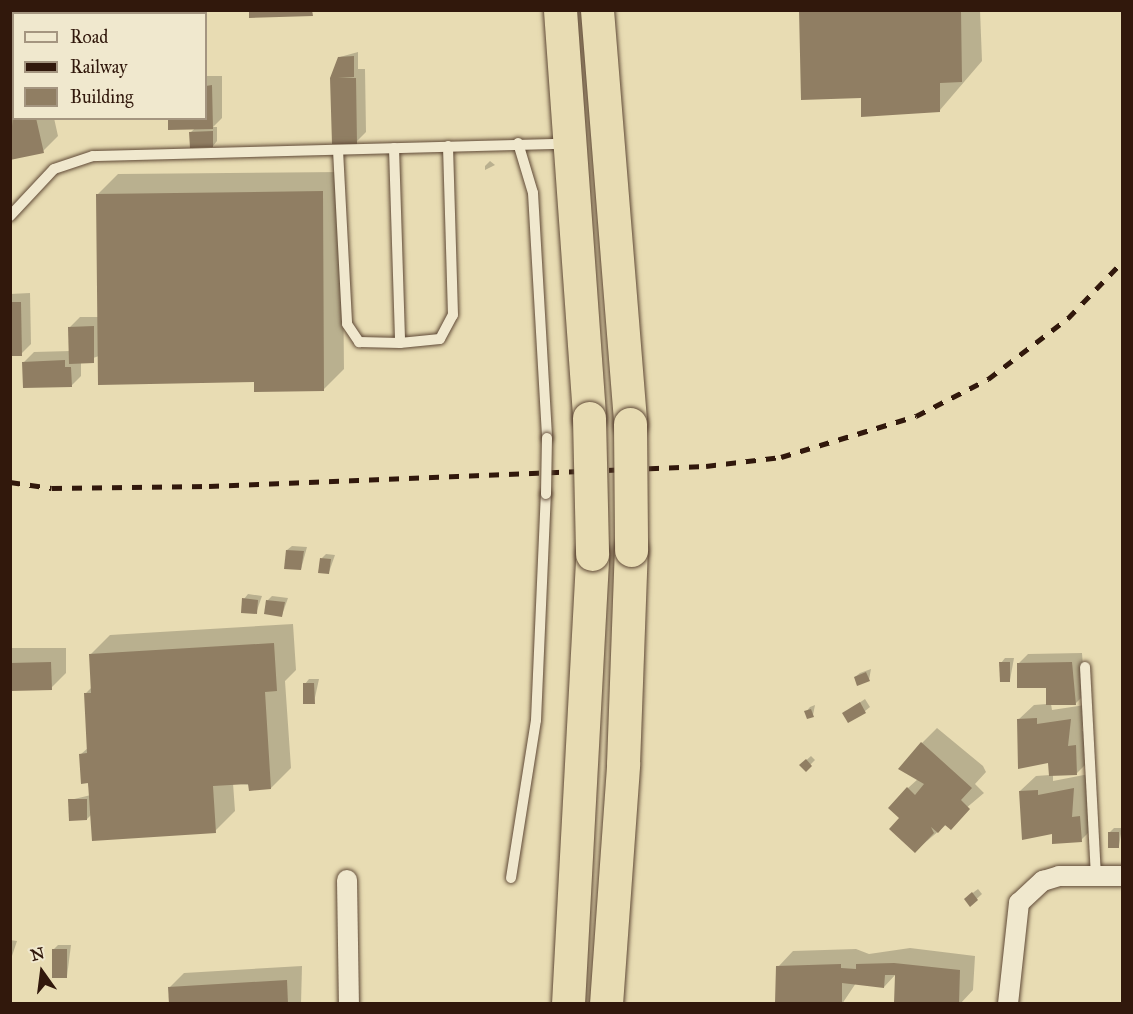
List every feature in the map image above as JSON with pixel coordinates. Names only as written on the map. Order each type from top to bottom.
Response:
[{"type":"highway","points":[[560,10],[573,144],[589,418],[592,554],[568,1004]]},
{"type":"highway","points":[[597,10],[630,424],[631,550],[623,764],[606,1004]]},
{"type":"street","points":[[1008,1004],[1019,903],[1043,881],[1122,876]]},
{"type":"street","points":[[347,880],[349,1004]]},
{"type":"lane","points":[[10,216],[54,169],[73,159],[518,143],[573,144]]},
{"type":"lane","points":[[511,878],[536,720],[547,438],[533,193],[518,143]]},
{"type":"lane","points":[[338,150],[347,324],[359,342],[400,343],[440,339],[453,315],[448,146]]},
{"type":"lane","points":[[394,148],[400,343]]},
{"type":"lane","points":[[1085,667],[1096,876]]},
{"type":"building","points":[[249,10],[312,10],[313,16],[249,18]]},
{"type":"building","points":[[799,10],[961,10],[962,82],[940,83],[940,112],[861,117],[861,98],[801,100]]},
{"type":"building","points":[[354,56],[354,77],[338,78],[356,78],[357,144],[332,144],[330,78],[338,57]]},
{"type":"building","points":[[212,85],[213,129],[168,130],[168,120],[207,120],[207,86]]},
{"type":"building","points":[[12,120],[36,120],[44,153],[10,160]]},
{"type":"building","points":[[213,131],[213,147],[190,148],[189,132]]},
{"type":"building","points":[[323,191],[324,391],[254,392],[254,382],[98,385],[96,194]]},
{"type":"building","points":[[10,302],[21,302],[22,356],[10,356]]},
{"type":"building","points":[[94,326],[94,363],[69,364],[68,327]]},
{"type":"building","points":[[65,360],[65,367],[71,367],[72,387],[23,388],[22,362]]},
{"type":"building","points":[[286,550],[304,551],[301,570],[284,569]]},
{"type":"building","points":[[320,558],[331,559],[329,574],[318,573]]},
{"type":"building","points":[[242,598],[258,600],[257,614],[241,613]]},
{"type":"building","points":[[266,600],[285,602],[282,617],[264,614]]},
{"type":"building","points":[[274,643],[277,691],[265,692],[271,789],[249,791],[248,784],[213,786],[216,833],[92,841],[88,783],[81,784],[79,754],[87,753],[84,693],[91,693],[89,654]]},
{"type":"building","points":[[51,662],[52,690],[10,691],[10,663]]},
{"type":"building","points":[[999,662],[1010,662],[1010,682],[1000,682]]},
{"type":"building","points":[[1072,662],[1076,705],[1046,705],[1046,688],[1017,688],[1017,663]]},
{"type":"building","points":[[866,672],[870,681],[857,686],[854,677]]},
{"type":"building","points":[[303,683],[314,683],[315,704],[303,704]]},
{"type":"building","points":[[860,702],[866,713],[848,723],[842,713]]},
{"type":"building","points":[[811,709],[814,717],[807,719],[804,711]]},
{"type":"building","points":[[1037,718],[1037,724],[1071,719],[1068,746],[1076,745],[1077,775],[1049,776],[1048,763],[1018,769],[1017,719]]},
{"type":"building","points":[[921,742],[972,788],[961,800],[970,809],[951,830],[945,825],[938,833],[931,827],[934,833],[915,853],[889,829],[899,818],[888,808],[907,787],[915,795],[924,784],[898,769]]},
{"type":"building","points":[[806,759],[812,766],[806,772],[799,765]]},
{"type":"building","points":[[1074,788],[1072,817],[1080,816],[1082,842],[1052,844],[1052,834],[1022,840],[1019,791],[1038,790],[1038,795]]},
{"type":"building","points":[[68,799],[87,799],[87,820],[69,821]]},
{"type":"building","points":[[1108,832],[1119,832],[1119,848],[1108,848]]},
{"type":"building","points":[[972,892],[978,900],[970,907],[964,899]]},
{"type":"building","points":[[52,949],[67,949],[67,978],[52,978]]},
{"type":"building","points":[[894,963],[960,970],[959,1004],[894,1003],[895,975],[885,975],[884,988],[842,983],[842,1004],[775,1003],[776,966],[841,964],[841,968],[856,969],[856,964]]},
{"type":"building","points":[[287,980],[288,1004],[169,1004],[168,987]]},
{"type":"railway","points":[[10,482],[52,488],[209,486],[706,466],[781,457],[916,416],[988,379],[1068,318],[1122,262]]}]
